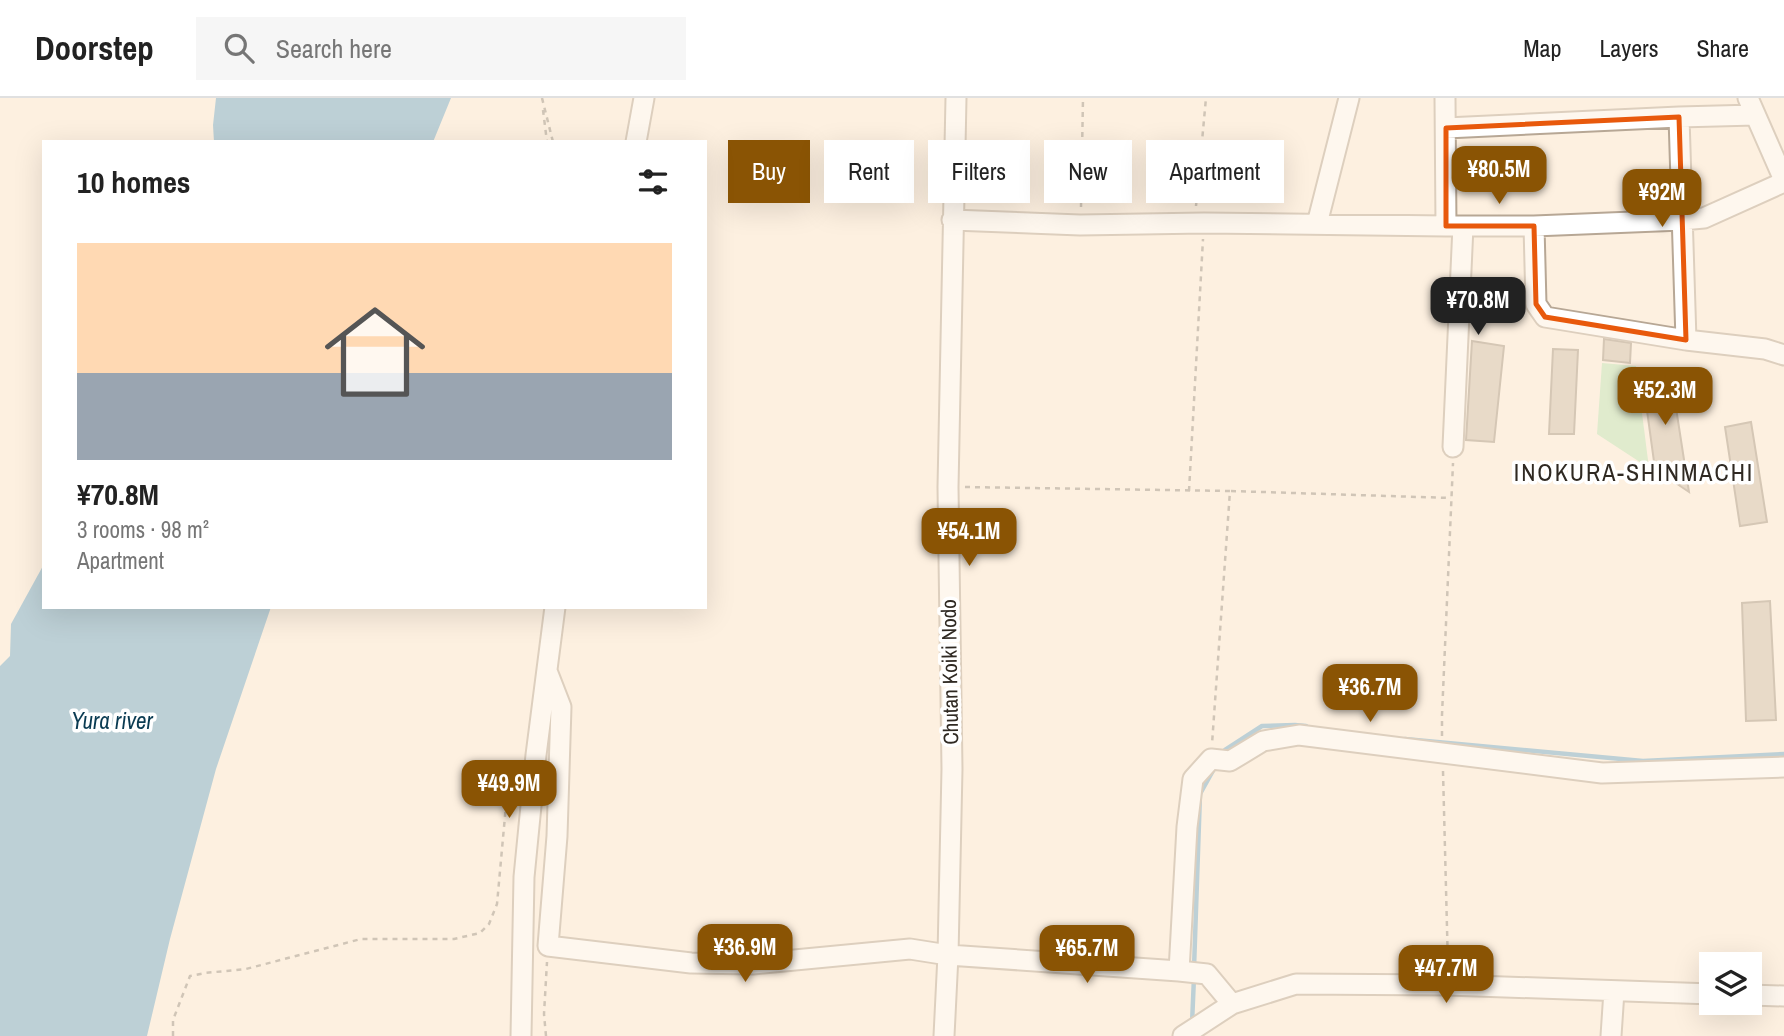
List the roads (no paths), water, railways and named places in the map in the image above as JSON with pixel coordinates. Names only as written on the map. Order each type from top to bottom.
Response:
[{"type":"street","points":[[636,140],[645,98]]},
{"type":"street","name":"Chutan Koiki Nodo","points":[[944,1036],[951,769],[948,487],[956,98]]},
{"type":"street","points":[[1317,224],[1349,98]]},
{"type":"street","points":[[1444,98],[1455,226],[1453,447]]},
{"type":"street","points":[[952,220],[1080,225],[1199,223],[1455,226],[1682,220],[1704,218],[1784,181],[1752,106],[1679,117],[1446,128]]},
{"type":"street","points":[[1679,117],[1686,340]]},
{"type":"street","points":[[1534,226],[1536,304],[1545,317],[1686,340],[1765,349],[1784,355]]},
{"type":"street","points":[[521,1036],[524,877],[555,609]]},
{"type":"street","points":[[547,671],[561,706],[557,836],[548,946],[691,963],[753,964],[909,949],[948,955],[1179,971],[1207,974],[1231,1004]]},
{"type":"street","points":[[1179,971],[1187,827],[1193,779],[1211,759],[1230,761],[1263,741],[1299,735],[1602,773],[1784,767]]},
{"type":"street","points":[[1183,1036],[1231,1004],[1296,984],[1447,985],[1699,994]]},
{"type":"street","points":[[1611,1036],[1614,991]]},
{"type":"street","points":[[1762,995],[1784,996]]},
{"type":"water","points":[[216,98],[451,98],[434,140],[214,140]]},
{"type":"water","name":"Yura river","points":[[42,568],[42,609],[270,609],[216,769],[147,1036],[0,1036],[0,666],[10,656],[11,624]]},
{"type":"waterway","points":[[1223,754],[1262,726],[1306,726]]},
{"type":"waterway","points":[[1405,739],[1643,761],[1784,754]]},
{"type":"waterway","points":[[1194,968],[1200,794],[1215,767]]},
{"type":"waterway","points":[[1192,1024],[1194,977]]},
{"type":"district","name":"INOKURA-SHINMACHI","points":[[1634,473]]}]
